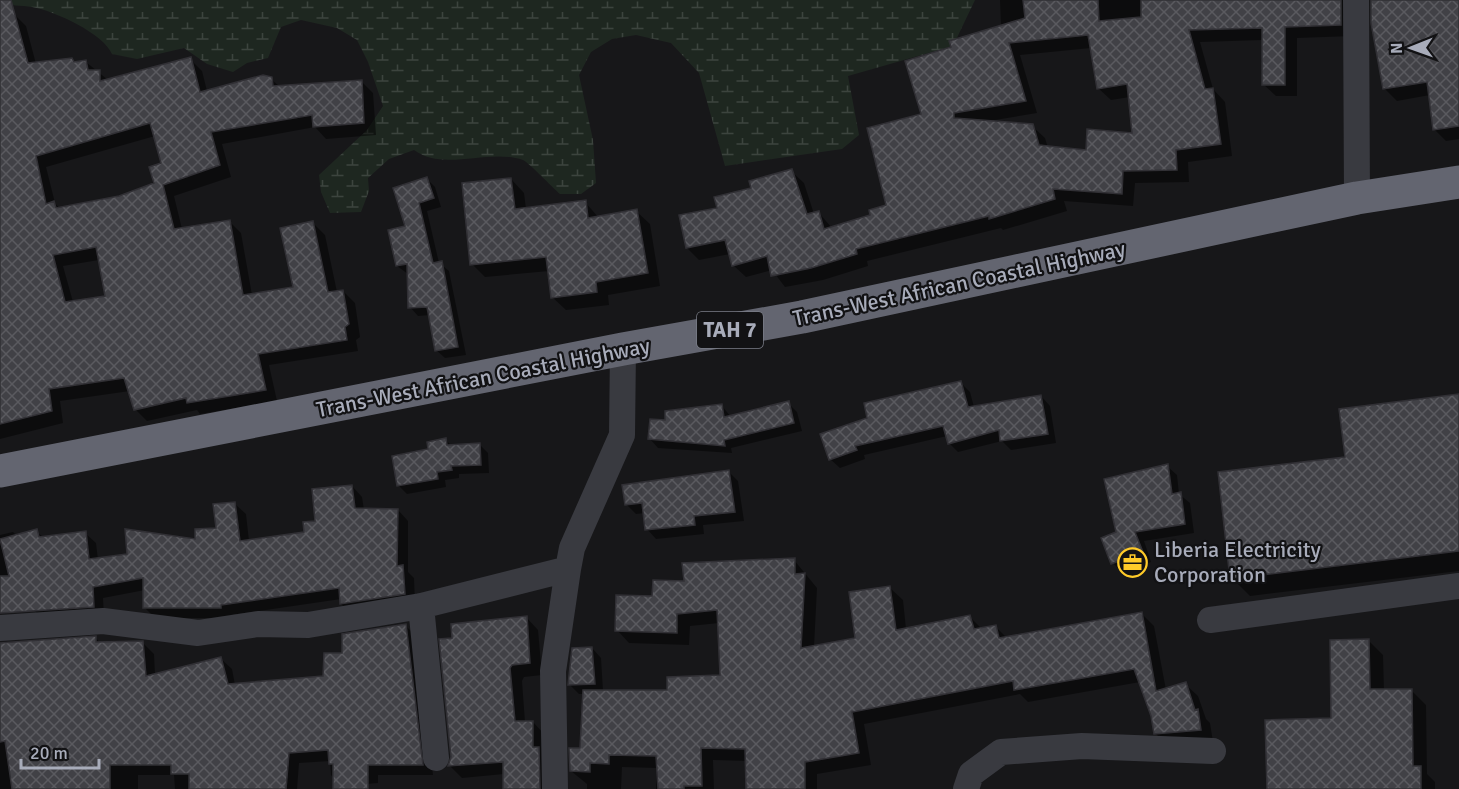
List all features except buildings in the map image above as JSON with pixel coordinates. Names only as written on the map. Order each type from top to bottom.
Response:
[{"type":"highway","name":"Trans-West African Coastal Highway","points":[[0,471],[623,349],[802,317],[1356,198],[1459,182]]},
{"type":"street","points":[[1356,0],[1356,198]]},
{"type":"street","points":[[555,789],[553,671],[568,569],[572,548],[622,435],[623,349]]},
{"type":"street","points":[[0,628],[103,621],[198,633],[258,624],[308,626],[421,606],[568,569]]},
{"type":"street","points":[[1210,620],[1459,586]]},
{"type":"street","points":[[421,606],[436,758]]},
{"type":"street","points":[[966,789],[971,774],[1001,752],[1082,746],[1213,752]]},
{"type":"green space","points":[[0,0],[975,0],[953,46],[848,76],[859,135],[842,149],[725,166],[699,73],[671,43],[636,35],[612,39],[591,52],[579,75],[593,140],[596,183],[581,194],[560,194],[523,160],[495,156],[439,159],[414,150],[389,159],[368,178],[369,191],[361,212],[330,213],[321,192],[319,175],[367,130],[383,106],[368,62],[357,40],[337,28],[301,20],[281,27],[268,58],[247,63],[233,72],[207,64],[184,48],[137,59],[112,54],[107,46],[78,24],[42,9],[11,5]]},
{"type":"place","name":"Liberia Electricity Corporation","points":[[1133,562]]}]
